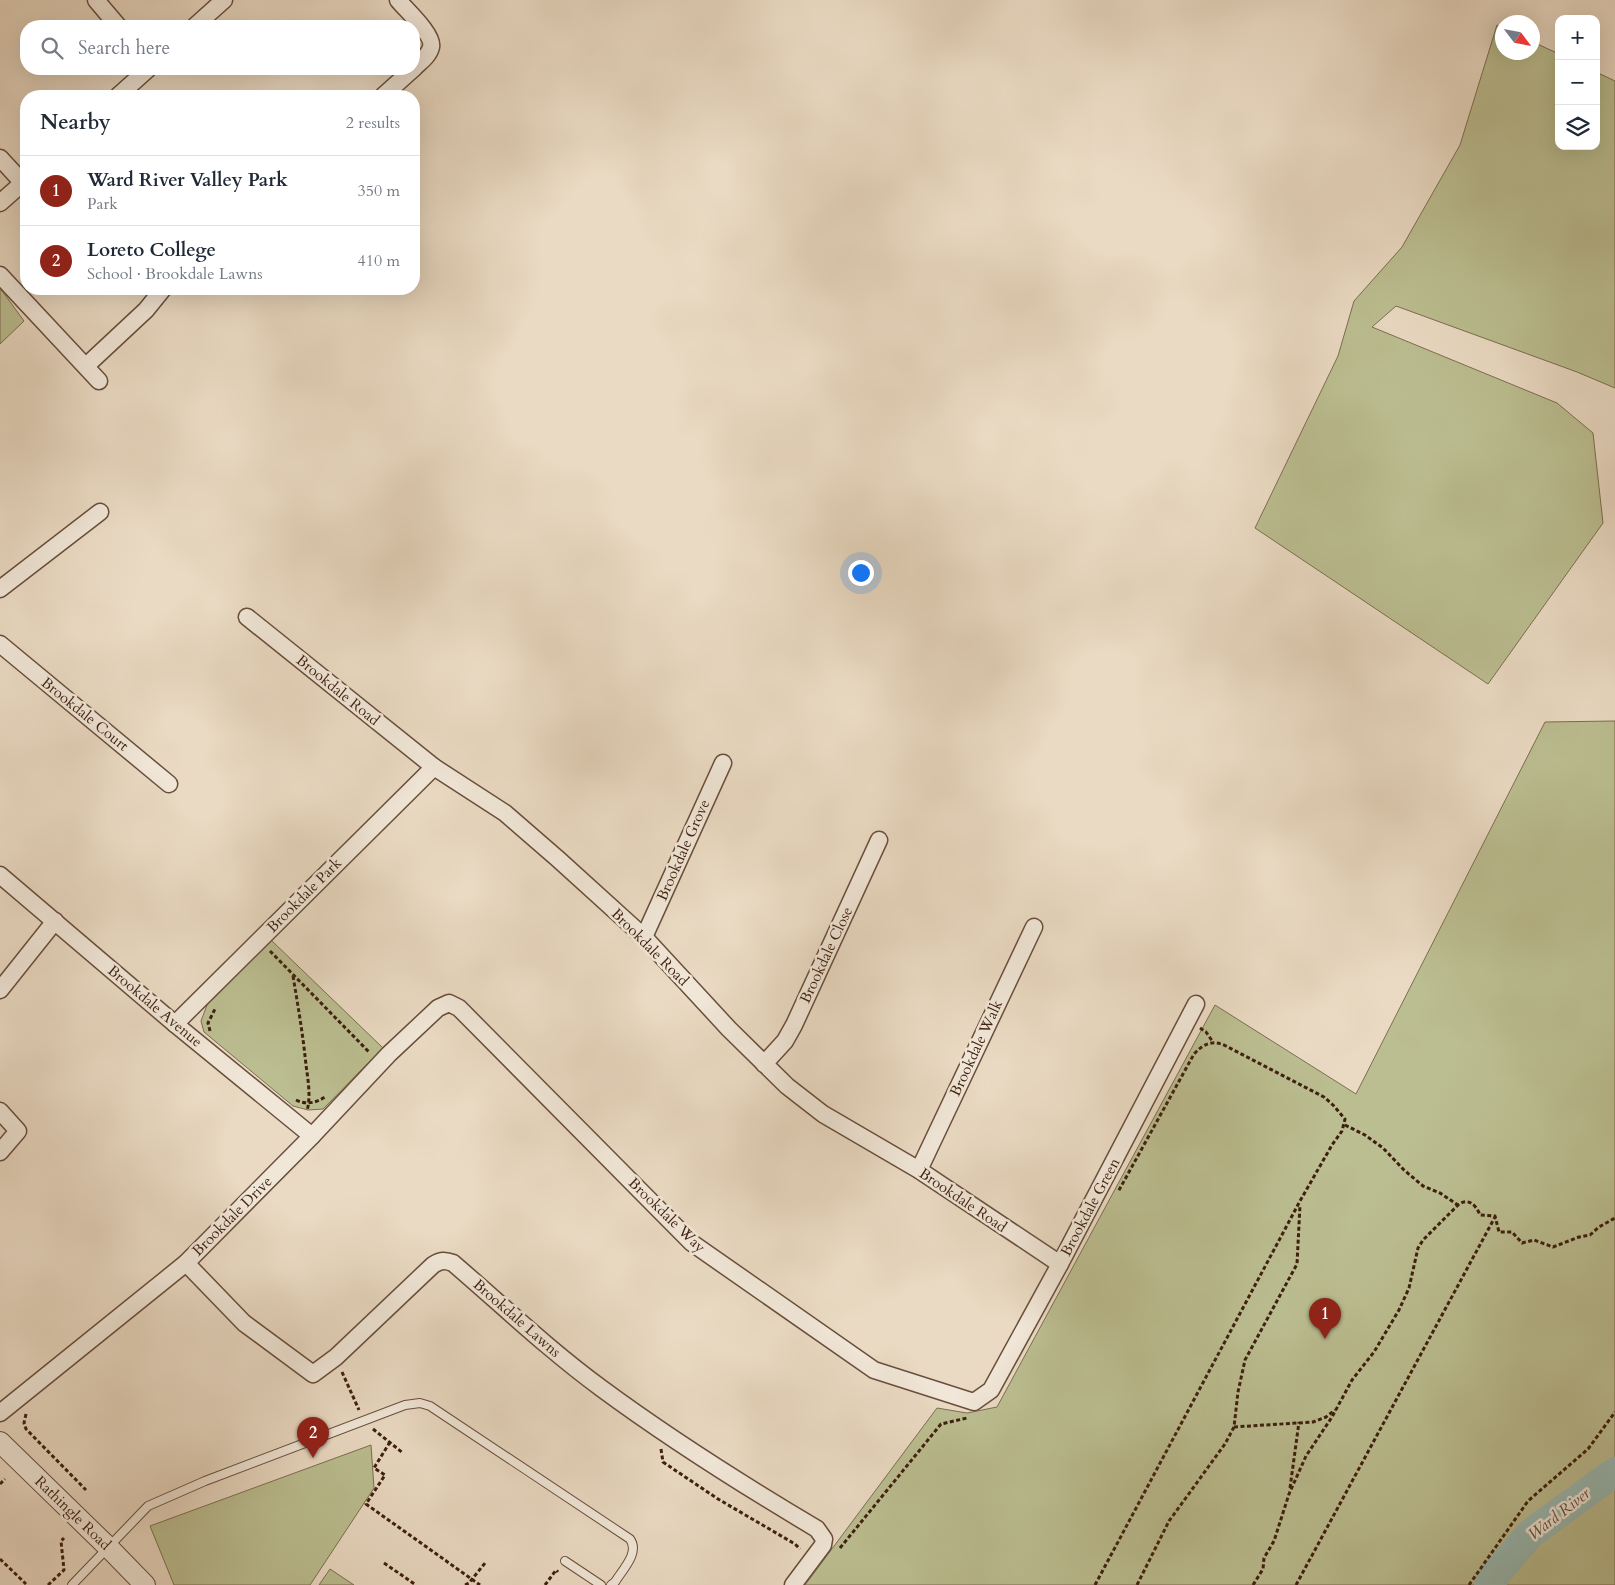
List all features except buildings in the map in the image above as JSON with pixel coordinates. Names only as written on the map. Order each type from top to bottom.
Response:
[{"type":"street","points":[[96,0],[113,20]]},
{"type":"street","points":[[202,20],[224,0]]},
{"type":"street","points":[[398,0],[415,20]]},
{"type":"street","points":[[420,25],[431,38],[431,47],[427,56],[420,62]]},
{"type":"street","points":[[125,90],[141,75]]},
{"type":"street","points":[[389,90],[406,75]]},
{"type":"street","points":[[0,158],[20,177]]},
{"type":"street","points":[[0,204],[20,185]]},
{"type":"street","points":[[0,275],[99,381]]},
{"type":"street","points":[[86,366],[146,310],[158,295]]},
{"type":"street","points":[[0,589],[100,512]]},
{"type":"street","name":"Brookdale Road","points":[[247,617],[434,767],[505,813],[558,858],[644,937],[729,1029],[787,1086],[823,1114],[919,1170],[1060,1264]]},
{"type":"street","name":"Brookdale Court","points":[[0,644],[170,784]]},
{"type":"street","name":"Brookdale Grove","points":[[644,937],[723,763]]},
{"type":"street","name":"Brookdale Park","points":[[175,1024],[434,767]]},
{"type":"street","name":"Brookdale Close","points":[[764,1064],[785,1041],[794,1025],[879,840]]},
{"type":"street","name":"Brookdale Avenue","points":[[0,875],[175,1024],[307,1132]]},
{"type":"street","points":[[0,990],[56,921]]},
{"type":"street","name":"Brookdale Walk","points":[[919,1170],[1034,927]]},
{"type":"street","name":"Brookdale Drive","points":[[0,1413],[186,1263],[307,1132],[438,1008],[449,1003]]},
{"type":"street","name":"Brookdale Way","points":[[449,1003],[459,1008],[692,1243],[874,1370],[974,1402]]},
{"type":"street","name":"Brookdale Green","points":[[974,1402],[991,1390],[1060,1264],[1196,1004]]},
{"type":"street","points":[[0,1111],[18,1131],[0,1152]]},
{"type":"street","name":"Brookdale Lawns","points":[[186,1263],[244,1324],[313,1374],[336,1357],[433,1264],[447,1260],[453,1263],[524,1326],[600,1387],[726,1474],[817,1529],[824,1539],[823,1545],[793,1585]]},
{"type":"street","name":"Rathingle Road","points":[[0,1442],[145,1585]]},
{"type":"lane","points":[[72,1585],[148,1506],[156,1501],[404,1405],[420,1403],[430,1406],[630,1539],[634,1548],[632,1555],[611,1585]]},
{"type":"lane","points":[[565,1561],[601,1585]]},
{"type":"path","points":[[265,934],[271,954],[370,1053],[363,1060]]},
{"type":"path","points":[[293,976],[302,1027],[309,1103],[307,1132]]},
{"type":"path","points":[[210,1033],[208,1022],[220,1004]]},
{"type":"path","points":[[1095,1585],[1300,1202],[1332,1145],[1342,1132],[1345,1125],[1342,1115],[1324,1097],[1224,1044],[1213,1042],[1206,1044],[1194,1054],[1113,1201]]},
{"type":"path","points":[[290,1096],[298,1102],[309,1103],[318,1102],[328,1094]]},
{"type":"path","points":[[1345,1125],[1365,1134],[1383,1148],[1423,1186],[1440,1193],[1458,1204]]},
{"type":"path","points":[[1137,1585],[1169,1521],[1225,1444],[1234,1427],[1238,1392],[1246,1360],[1297,1264],[1300,1202]]},
{"type":"path","points":[[1253,1585],[1263,1568],[1264,1558],[1274,1541],[1289,1494],[1306,1456],[1338,1407],[1352,1380],[1374,1352],[1399,1310],[1409,1288],[1418,1248],[1423,1240],[1462,1202],[1469,1202],[1476,1206],[1480,1215],[1495,1216]]},
{"type":"path","points":[[1495,1216],[1500,1232],[1512,1232],[1522,1243],[1534,1240],[1553,1247],[1579,1237],[1590,1236],[1615,1218]]},
{"type":"path","points":[[1296,1585],[1495,1216]]},
{"type":"path","points":[[834,1554],[941,1424],[975,1416],[974,1402]]},
{"type":"path","points":[[1234,1427],[1313,1422],[1326,1417],[1338,1407]]},
{"type":"path","points":[[30,1408],[24,1416],[26,1429],[86,1490]]},
{"type":"path","points":[[1470,1585],[1528,1501],[1588,1448],[1615,1412]]},
{"type":"path","points":[[1289,1494],[1299,1422]]},
{"type":"path","points":[[390,1442],[374,1468],[384,1475],[366,1504],[480,1585]]},
{"type":"path","points":[[656,1444],[661,1447],[663,1462],[718,1499],[795,1544],[800,1550],[798,1555]]},
{"type":"path","points":[[0,1484],[5,1479]]},
{"type":"path","points":[[48,1585],[64,1570],[61,1541],[64,1538]]},
{"type":"path","points":[[0,1559],[26,1584]]},
{"type":"path","points":[[384,1563],[416,1585]]},
{"type":"path","points":[[465,1585],[472,1580],[485,1563]]},
{"type":"path","points":[[546,1585],[556,1570],[563,1575]]},
{"type":"green space","points":[[1495,31],[1495,60],[1540,60],[1540,45],[1555,52],[1555,150],[1600,150],[1600,74],[1615,81],[1615,388],[1577,372],[1396,306],[1372,327],[1557,403],[1593,433],[1603,523],[1488,684],[1255,528],[1338,356],[1354,301],[1402,247],[1460,145]]},
{"type":"green space","points":[[0,288],[24,321],[0,344]]},
{"type":"green space","points":[[1615,721],[1615,1585],[805,1585],[937,1408],[967,1413],[997,1407],[1215,1005],[1356,1094],[1545,722]]},
{"type":"green space","points":[[271,940],[383,1048],[323,1109],[308,1110],[293,1106],[204,1032],[201,1021],[207,1005]]},
{"type":"green space","points":[[371,1445],[374,1488],[310,1585],[174,1585],[150,1526]]},
{"type":"green space","points":[[330,1569],[354,1585],[319,1585]]},
{"type":"waterway","name":"Ward River","points":[[1489,1585],[1491,1580],[1530,1534],[1615,1472]]},
{"type":"place","name":"Ward River Valley Park","points":[[1325,1339]]},
{"type":"place","name":"Loreto College","points":[[313,1458]]}]
